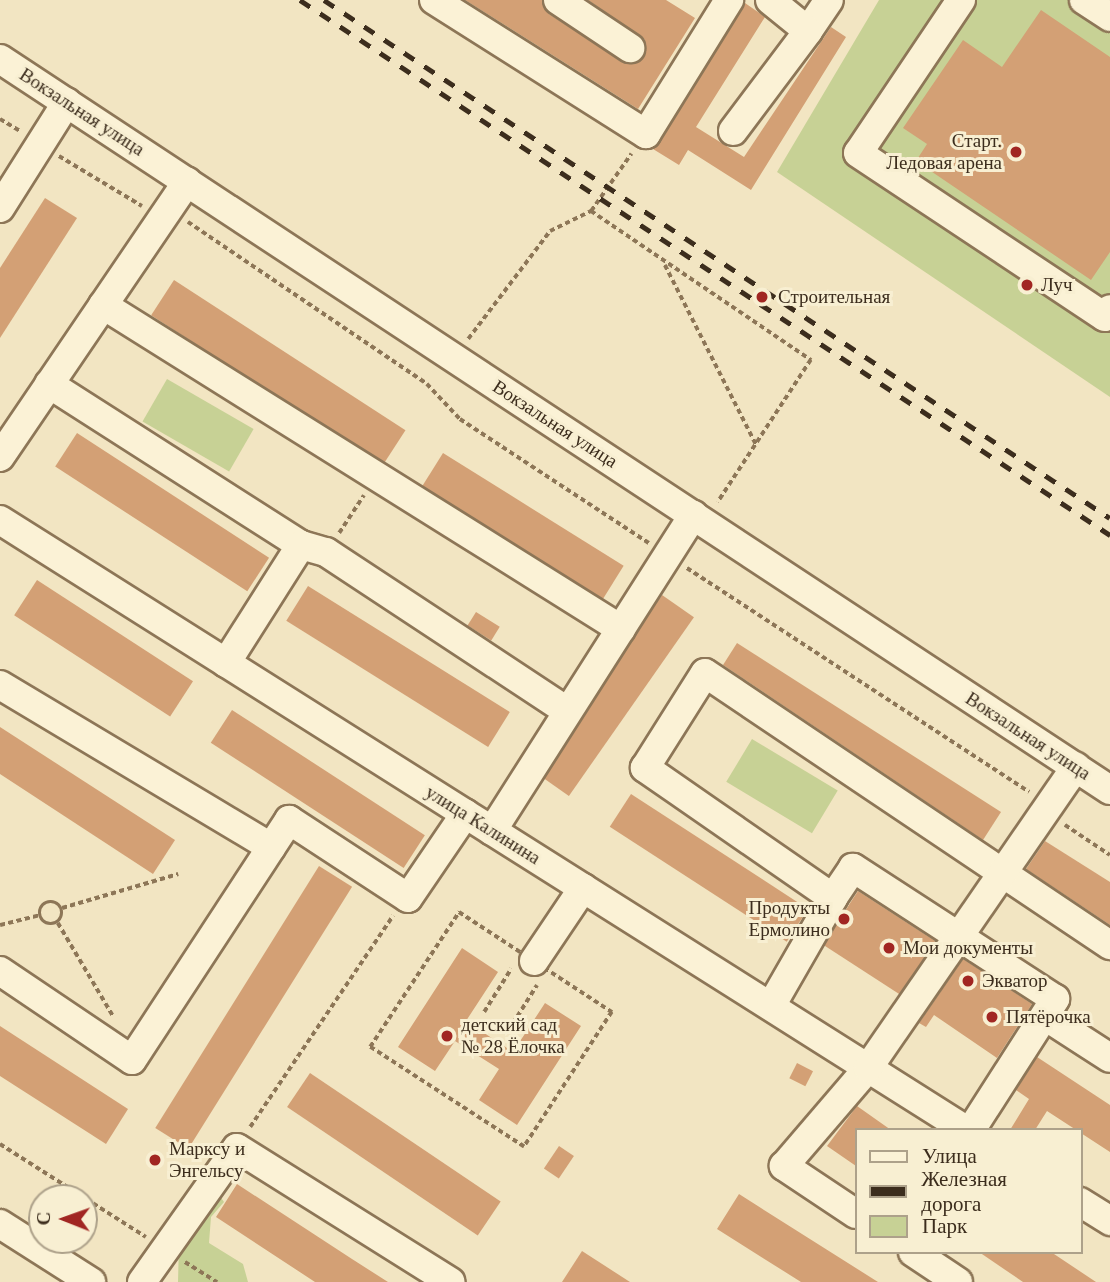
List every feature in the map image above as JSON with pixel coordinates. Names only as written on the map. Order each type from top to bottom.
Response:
[{"type":"street","points":[[434,0],[646,134],[717,4]]},
{"type":"street","points":[[558,0],[630,48]]},
{"type":"street","points":[[770,0],[808,31]]},
{"type":"street","points":[[733,131],[829,0]]},
{"type":"street","points":[[961,0],[858,153],[1105,317],[1110,309]]},
{"type":"street","points":[[1084,0],[1110,17]]},
{"type":"street","name":"Вокзальная улица","points":[[0,59],[1110,790]]},
{"type":"street","points":[[0,208],[66,102]]},
{"type":"street","points":[[0,457],[187,182]]},
{"type":"street","points":[[103,305],[621,629]]},
{"type":"street","points":[[49,384],[314,549],[567,712]]},
{"type":"street","name":"улица Калинина","points":[[0,520],[965,1128]]},
{"type":"street","points":[[492,831],[621,629],[703,521]]},
{"type":"street","points":[[226,663],[314,549]]},
{"type":"street","points":[[833,898],[645,768],[705,673],[1110,945]]},
{"type":"street","points":[[0,685],[271,847]]},
{"type":"street","points":[[855,1213],[784,1166],[868,1068],[1042,810],[1076,767]]},
{"type":"street","points":[[0,971],[132,1060],[289,820],[408,898],[465,814]]},
{"type":"street","points":[[771,1006],[853,868],[958,932],[1055,999],[969,1128]]},
{"type":"street","points":[[535,961],[583,888]]},
{"type":"street","points":[[1045,1016],[1110,1058]]},
{"type":"street","points":[[142,1282],[237,1148],[452,1282]]},
{"type":"street","points":[[1082,1203],[1110,1221]]},
{"type":"street","points":[[1,1226],[91,1282]]},
{"type":"street","points":[[916,1254],[958,1282]]},
{"type":"path","points":[[0,119],[169,222],[175,214],[427,384],[460,419],[1027,790],[1042,810],[1110,855]]},
{"type":"path","points":[[427,384],[454,358],[550,231],[591,211],[646,134]]},
{"type":"path","points":[[591,211],[664,263],[811,360],[713,509],[719,513],[703,521],[676,560]]},
{"type":"path","points":[[664,263],[756,444]]},
{"type":"path","points":[[314,549],[377,476]]},
{"type":"path","points":[[0,925],[40,915],[49,901],[62,908],[178,874]]},
{"type":"path","points":[[237,1148],[359,960],[408,898]]},
{"type":"path","points":[[62,908],[58,923],[132,1060]]},
{"type":"path","points":[[458,912],[535,961],[612,1012],[524,1147],[370,1047],[458,912]]},
{"type":"path","points":[[40,915],[50,925],[58,923]]},
{"type":"path","points":[[484,1012],[535,961]]},
{"type":"path","points":[[508,1031],[535,961]]},
{"type":"path","points":[[0,1144],[217,1282]]},
{"type":"green space","name":"Луч","points":[[879,0],[1110,0],[1110,397],[777,172]]},
{"type":"green space","points":[[167,379],[254,429],[229,471],[142,421]]},
{"type":"green space","points":[[752,739],[838,791],[812,833],[726,782]]},
{"type":"green space","points":[[217,1192],[224,1202],[211,1217],[209,1243],[243,1264],[248,1282],[178,1282],[179,1243]]},
{"type":"building","points":[[465,0],[542,0],[549,14],[628,64],[644,57],[645,40],[588,0],[666,0],[695,18],[638,109]]},
{"type":"building","points":[[745,3],[765,17],[696,127],[744,157],[831,27],[846,37],[751,190],[688,150],[679,165],[653,149]]},
{"type":"building","name":"Старт. Ледовая арена","points":[[1041,10],[1110,57],[1110,252],[1091,280],[916,161],[927,144],[903,128],[963,40],[1002,67]]},
{"type":"building","points":[[45,198],[77,218],[0,338],[0,268]]},
{"type":"building","points":[[174,280],[405,430],[383,466],[151,315]]},
{"type":"building","points":[[77,433],[269,558],[247,591],[55,467]]},
{"type":"building","points":[[443,453],[624,566],[603,599],[422,486]]},
{"type":"building","points":[[37,580],[193,681],[170,717],[14,615]]},
{"type":"building","points":[[308,586],[510,712],[488,747],[286,621]]},
{"type":"building","points":[[662,595],[694,617],[569,796],[537,774]]},
{"type":"building","points":[[476,612],[500,627],[491,640],[468,626]]},
{"type":"building","points":[[737,643],[1001,812],[983,840],[723,665]]},
{"type":"building","points":[[232,710],[425,835],[404,868],[211,743]]},
{"type":"building","points":[[0,727],[175,840],[153,874],[0,774]]},
{"type":"building","points":[[631,794],[808,909],[787,942],[610,827]]},
{"type":"building","points":[[1045,841],[1110,882],[1110,925],[1026,869]]},
{"type":"building","points":[[319,866],[352,887],[188,1149],[155,1128]]},
{"type":"building","points":[[858,891],[935,941],[900,995],[823,945]]},
{"type":"building","name":"детский сад № 28 Ёлочка","points":[[462,948],[498,972],[466,1021],[513,1052],[545,1003],[581,1026],[517,1125],[479,1100],[499,1069],[455,1041],[435,1071],[398,1047]]},
{"type":"building","name":"Экватор","points":[[963,959],[1032,1004],[997,1058],[934,1015],[926,1027],[919,1023]]},
{"type":"building","points":[[0,1026],[128,1109],[106,1144],[0,1076]]},
{"type":"building","points":[[1037,1057],[1110,1105],[1110,1152],[1082,1134],[1082,1128],[1073,1128],[1047,1111],[1036,1128],[1011,1128],[1029,1099],[1016,1090]]},
{"type":"building","points":[[797,1063],[813,1071],[805,1086],[789,1078]]},
{"type":"building","points":[[310,1073],[501,1202],[478,1236],[287,1107]]},
{"type":"building","points":[[857,1106],[888,1128],[855,1128],[855,1165],[827,1146]]},
{"type":"building","points":[[559,1146],[574,1156],[559,1178],[544,1168]]},
{"type":"building","points":[[237,1184],[388,1282],[315,1282],[216,1217]]},
{"type":"building","points":[[739,1194],[878,1282],[801,1282],[717,1229]]},
{"type":"building","points":[[582,1251],[630,1282],[562,1282]]},
{"type":"building","points":[[982,1254],[1054,1254],[1096,1282],[1023,1282]]},
{"type":"railway","points":[[300,0],[1110,535]]},
{"type":"railway","points":[[324,0],[1110,518]]},
{"type":"place","name":"Старт. Ледовая арена","points":[[1016,152]]},
{"type":"place","name":"Луч","points":[[1027,285]]},
{"type":"place","name":"Строительная","points":[[762,297]]},
{"type":"place","name":"Продукты Ермолино","points":[[844,919]]},
{"type":"place","name":"Мои документы","points":[[889,948]]},
{"type":"place","name":"Экватор","points":[[968,981]]},
{"type":"place","name":"Пятёрочка","points":[[992,1017]]},
{"type":"place","name":"детский сад № 28 Ёлочка","points":[[447,1036]]},
{"type":"place","name":"Марксу и Энгельсу","points":[[155,1160]]}]
